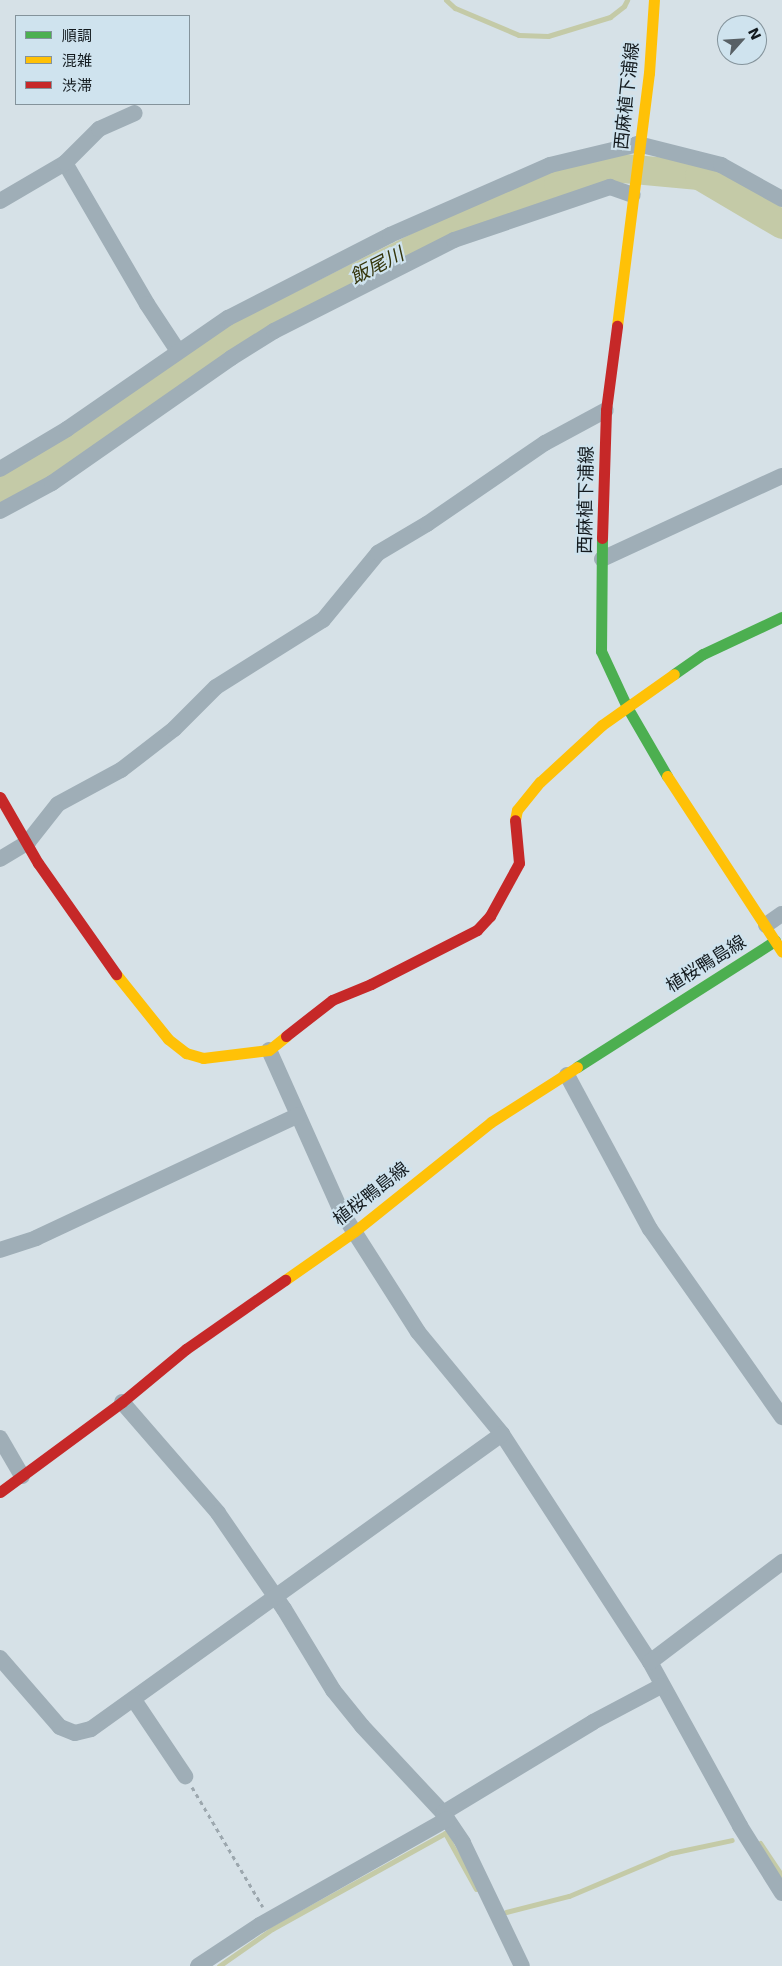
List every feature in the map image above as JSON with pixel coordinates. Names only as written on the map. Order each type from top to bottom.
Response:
[{"type":"main road","name":"西麻植下浦線","points":[[654,0],[649,73],[606,410],[601,651],[627,707],[674,788],[782,952]]},
{"type":"main road","points":[[0,797],[28,842],[38,863],[77,915],[104,959],[168,1039],[186,1053],[204,1058],[270,1050],[332,1000],[371,984],[477,930],[490,916],[519,863],[513,827],[517,810],[568,756],[627,707],[703,654],[782,617]]},
{"type":"main road","name":"植桜鴨島線","points":[[0,1492],[122,1402],[186,1349],[355,1231],[491,1122],[775,941]]},
{"type":"street","points":[[0,201],[66,163],[99,129],[134,113]]},
{"type":"street","points":[[0,469],[67,429],[228,318],[471,197],[550,165],[638,149],[722,164],[782,200]]},
{"type":"street","points":[[66,163],[147,304],[178,351]]},
{"type":"street","points":[[0,511],[52,483],[231,358],[267,336],[454,240],[610,187],[633,191]]},
{"type":"street","points":[[0,859],[28,842],[58,804],[121,770],[174,729],[216,686],[322,620],[378,553],[427,524],[545,442],[606,410]]},
{"type":"street","points":[[602,559],[782,476]]},
{"type":"street","points":[[766,925],[782,914]]},
{"type":"street","points":[[270,1050],[332,1194],[418,1332],[502,1434],[650,1662],[661,1686],[740,1826],[782,1893]]},
{"type":"street","points":[[567,1074],[650,1229],[782,1417]]},
{"type":"street","points":[[0,1250],[36,1238],[298,1115]]},
{"type":"street","points":[[122,1402],[218,1513],[275,1596],[333,1690],[445,1816],[468,1851],[522,1966]]},
{"type":"street","points":[[0,1658],[60,1727],[74,1733],[91,1729],[134,1700],[275,1596],[502,1434]]},
{"type":"street","points":[[0,1438],[22,1476]]},
{"type":"street","points":[[650,1662],[782,1562]]},
{"type":"street","points":[[198,1966],[270,1920],[445,1816],[593,1722],[661,1686]]},
{"type":"street","points":[[134,1700],[186,1776]]},
{"type":"path","points":[[186,1776],[270,1920]]},
{"type":"waterway","points":[[446,0],[455,8],[519,35],[548,36],[610,17],[624,6],[627,0]]},
{"type":"waterway","name":"飯尾川","points":[[0,492],[230,340],[434,238],[558,183],[612,167],[699,175],[782,224]]},
{"type":"waterway","points":[[219,1966],[272,1929],[445,1833],[476,1889]]},
{"type":"waterway","points":[[506,1912],[569,1896],[671,1853],[732,1840]]},
{"type":"waterway","points":[[760,1843],[782,1876]]},
{"type":"traffic: fast","points":[[602,538],[601,651],[627,707],[667,776]]},
{"type":"traffic: fast","points":[[674,674],[703,654],[782,617]]},
{"type":"traffic: fast","points":[[577,1067],[775,941]]},
{"type":"traffic: slow","points":[[617,326],[649,73],[654,0]]},
{"type":"traffic: slow","points":[[515,820],[517,810],[540,782],[602,725],[674,674]]},
{"type":"traffic: slow","points":[[667,776],[782,952]]},
{"type":"traffic: slow","points":[[116,974],[168,1039],[186,1053],[203,1058],[269,1050],[286,1036]]},
{"type":"traffic: slow","points":[[285,1280],[355,1231],[491,1122],[577,1067]]},
{"type":"traffic: jam","points":[[602,538],[606,410],[617,326]]},
{"type":"traffic: jam","points":[[0,797],[38,863],[116,974]]},
{"type":"traffic: jam","points":[[286,1036],[332,1000],[371,984],[477,930],[490,916],[519,863],[515,820]]},
{"type":"traffic: jam","points":[[0,1492],[122,1402],[186,1349],[285,1280]]}]
